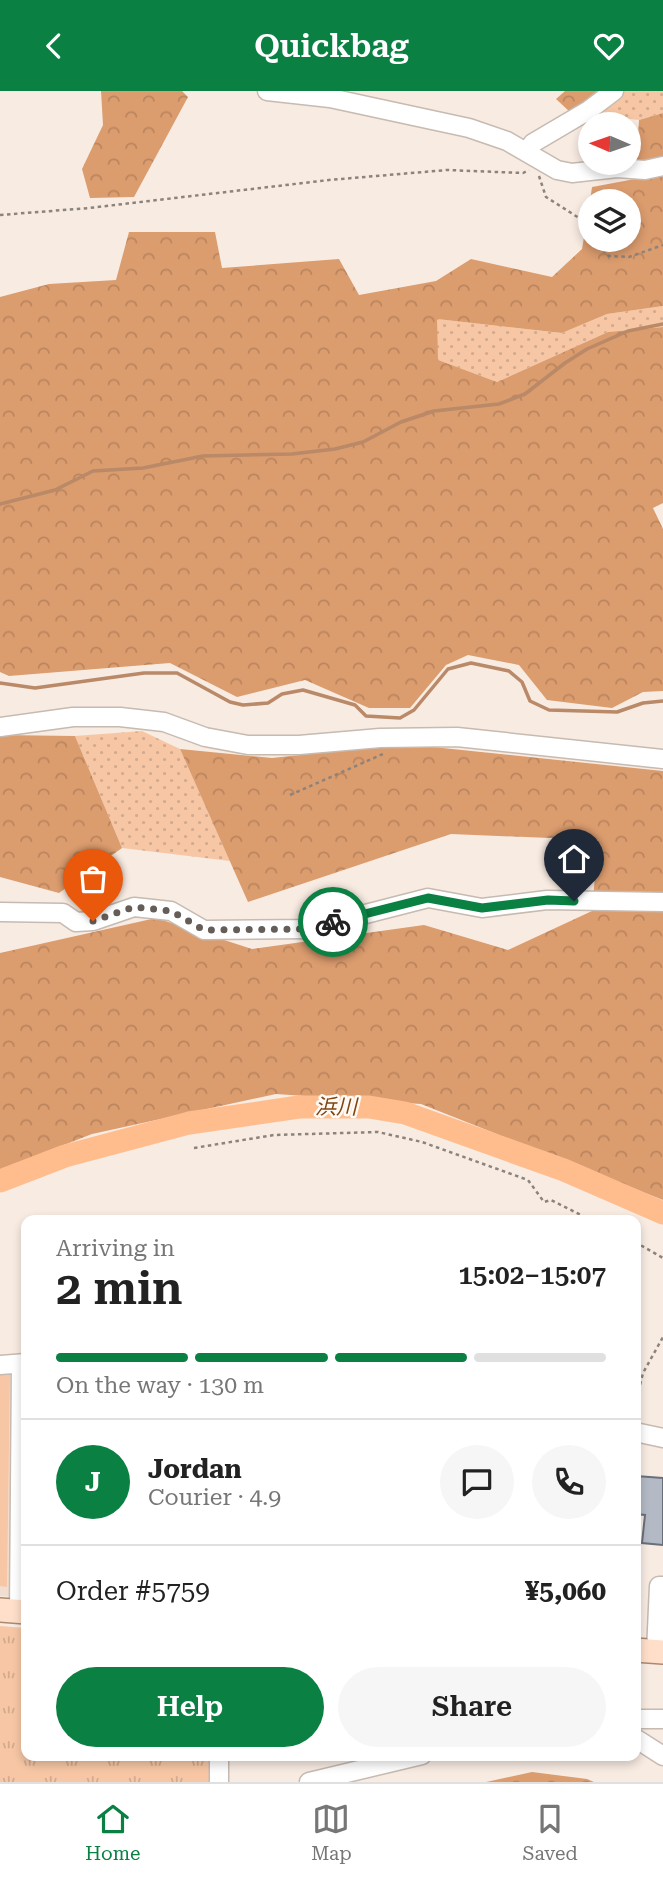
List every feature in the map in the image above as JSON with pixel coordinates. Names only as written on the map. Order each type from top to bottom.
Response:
[{"type":"street","points":[[267,91],[330,98],[468,128],[507,141],[532,159],[557,170],[572,173],[617,168],[645,170],[663,166]]},
{"type":"street","points":[[532,159],[533,143],[589,110],[614,91]]},
{"type":"street","points":[[0,727],[73,717],[120,716],[164,722],[205,737],[248,745],[457,737],[663,759]]},
{"type":"street","points":[[0,912],[63,913],[76,922],[93,921],[134,907],[171,911],[204,930],[307,929],[428,898],[482,908],[548,900],[663,902]]},
{"type":"street","points":[[0,1365],[21,1364]]},
{"type":"street","points":[[641,1433],[663,1438]]},
{"type":"street","points":[[15,1611],[21,1446]]},
{"type":"street","points":[[651,1651],[659,1586],[663,1586]]},
{"type":"street","points":[[641,1719],[663,1719]]},
{"type":"street","points":[[641,1742],[663,1756]]},
{"type":"street","points":[[219,1761],[219,1782]]},
{"type":"street","points":[[309,1782],[397,1761]]},
{"type":"path","points":[[0,215],[447,170],[523,173],[532,159]]},
{"type":"path","points":[[532,159],[546,197],[578,217]]},
{"type":"path","points":[[605,252],[609,256],[629,257],[663,245]]},
{"type":"path","points":[[290,795],[391,750]]},
{"type":"path","points":[[194,1148],[274,1135],[378,1132],[422,1142],[528,1180],[544,1202],[551,1200],[580,1215]]},
{"type":"path","points":[[641,1245],[663,1258]]},
{"type":"path","points":[[641,1381],[663,1337]]},
{"type":"shaded area","points":[[0,1371],[15,1371],[13,1597],[0,1596]]},
{"type":"green space","points":[[101,91],[182,91],[188,97],[134,197],[90,198],[82,169],[103,125]]},
{"type":"green space","points":[[565,91],[597,91],[570,112],[556,99]]},
{"type":"green space","points":[[597,91],[663,91],[663,113],[641,119],[641,112],[570,112]]},
{"type":"green space","points":[[663,113],[663,306],[607,314],[562,333],[437,319],[438,360],[497,382],[608,332],[663,327],[663,503],[653,508],[663,529],[663,691],[643,692],[612,708],[547,700],[519,665],[468,655],[446,665],[410,708],[369,708],[305,680],[237,697],[170,663],[9,676],[0,672],[0,297],[49,284],[116,280],[129,232],[215,232],[222,268],[339,259],[359,295],[436,281],[471,259],[552,277],[579,252],[641,252],[641,189],[592,189],[635,179],[635,175],[641,175],[641,119]]},
{"type":"green space","points":[[663,306],[663,327],[608,332],[497,382],[437,360],[437,319],[562,333],[607,314]]},
{"type":"green space","points":[[142,731],[180,749],[230,861],[122,848],[75,736]]},
{"type":"green space","points":[[0,735],[75,736],[122,848],[59,893],[0,877]]},
{"type":"green space","points":[[404,744],[663,771],[663,1200],[421,1104],[276,1094],[92,1134],[0,1170],[0,953],[156,918],[252,949],[424,925],[508,950],[592,911],[598,840],[451,834],[248,902],[180,749],[272,758]]},
{"type":"green space","points":[[0,1373],[10,1374],[7,1587],[0,1586]]},
{"type":"green space","points":[[0,1626],[21,1628],[21,1761],[210,1761],[209,1782],[0,1782]]},
{"type":"green space","points":[[532,1772],[587,1779],[594,1782],[486,1782]]},
{"type":"building","points":[[641,1476],[663,1478],[663,1545],[642,1543],[645,1515],[641,1515]]},
{"type":"waterway","points":[[0,504],[55,490],[93,471],[143,468],[203,456],[292,454],[335,449],[363,442],[401,422],[434,411],[499,404],[525,394],[587,349],[628,331],[663,324]]},
{"type":"waterway","points":[[0,683],[35,688],[144,673],[177,673],[230,702],[243,705],[268,703],[282,694],[303,690],[355,705],[366,716],[400,718],[414,710],[448,669],[471,663],[509,671],[522,682],[530,701],[549,710],[617,712],[643,703],[663,701]]},
{"type":"waterway","name":"浜川","points":[[0,1181],[65,1156],[189,1123],[299,1107],[369,1107],[405,1113],[564,1170],[663,1213]]},
{"type":"way so far","points":[[93,921],[134,907],[171,911],[204,930],[307,929],[333,922]]},
{"type":"route","points":[[333,922],[428,898],[482,908],[548,900],[574,901]]}]
